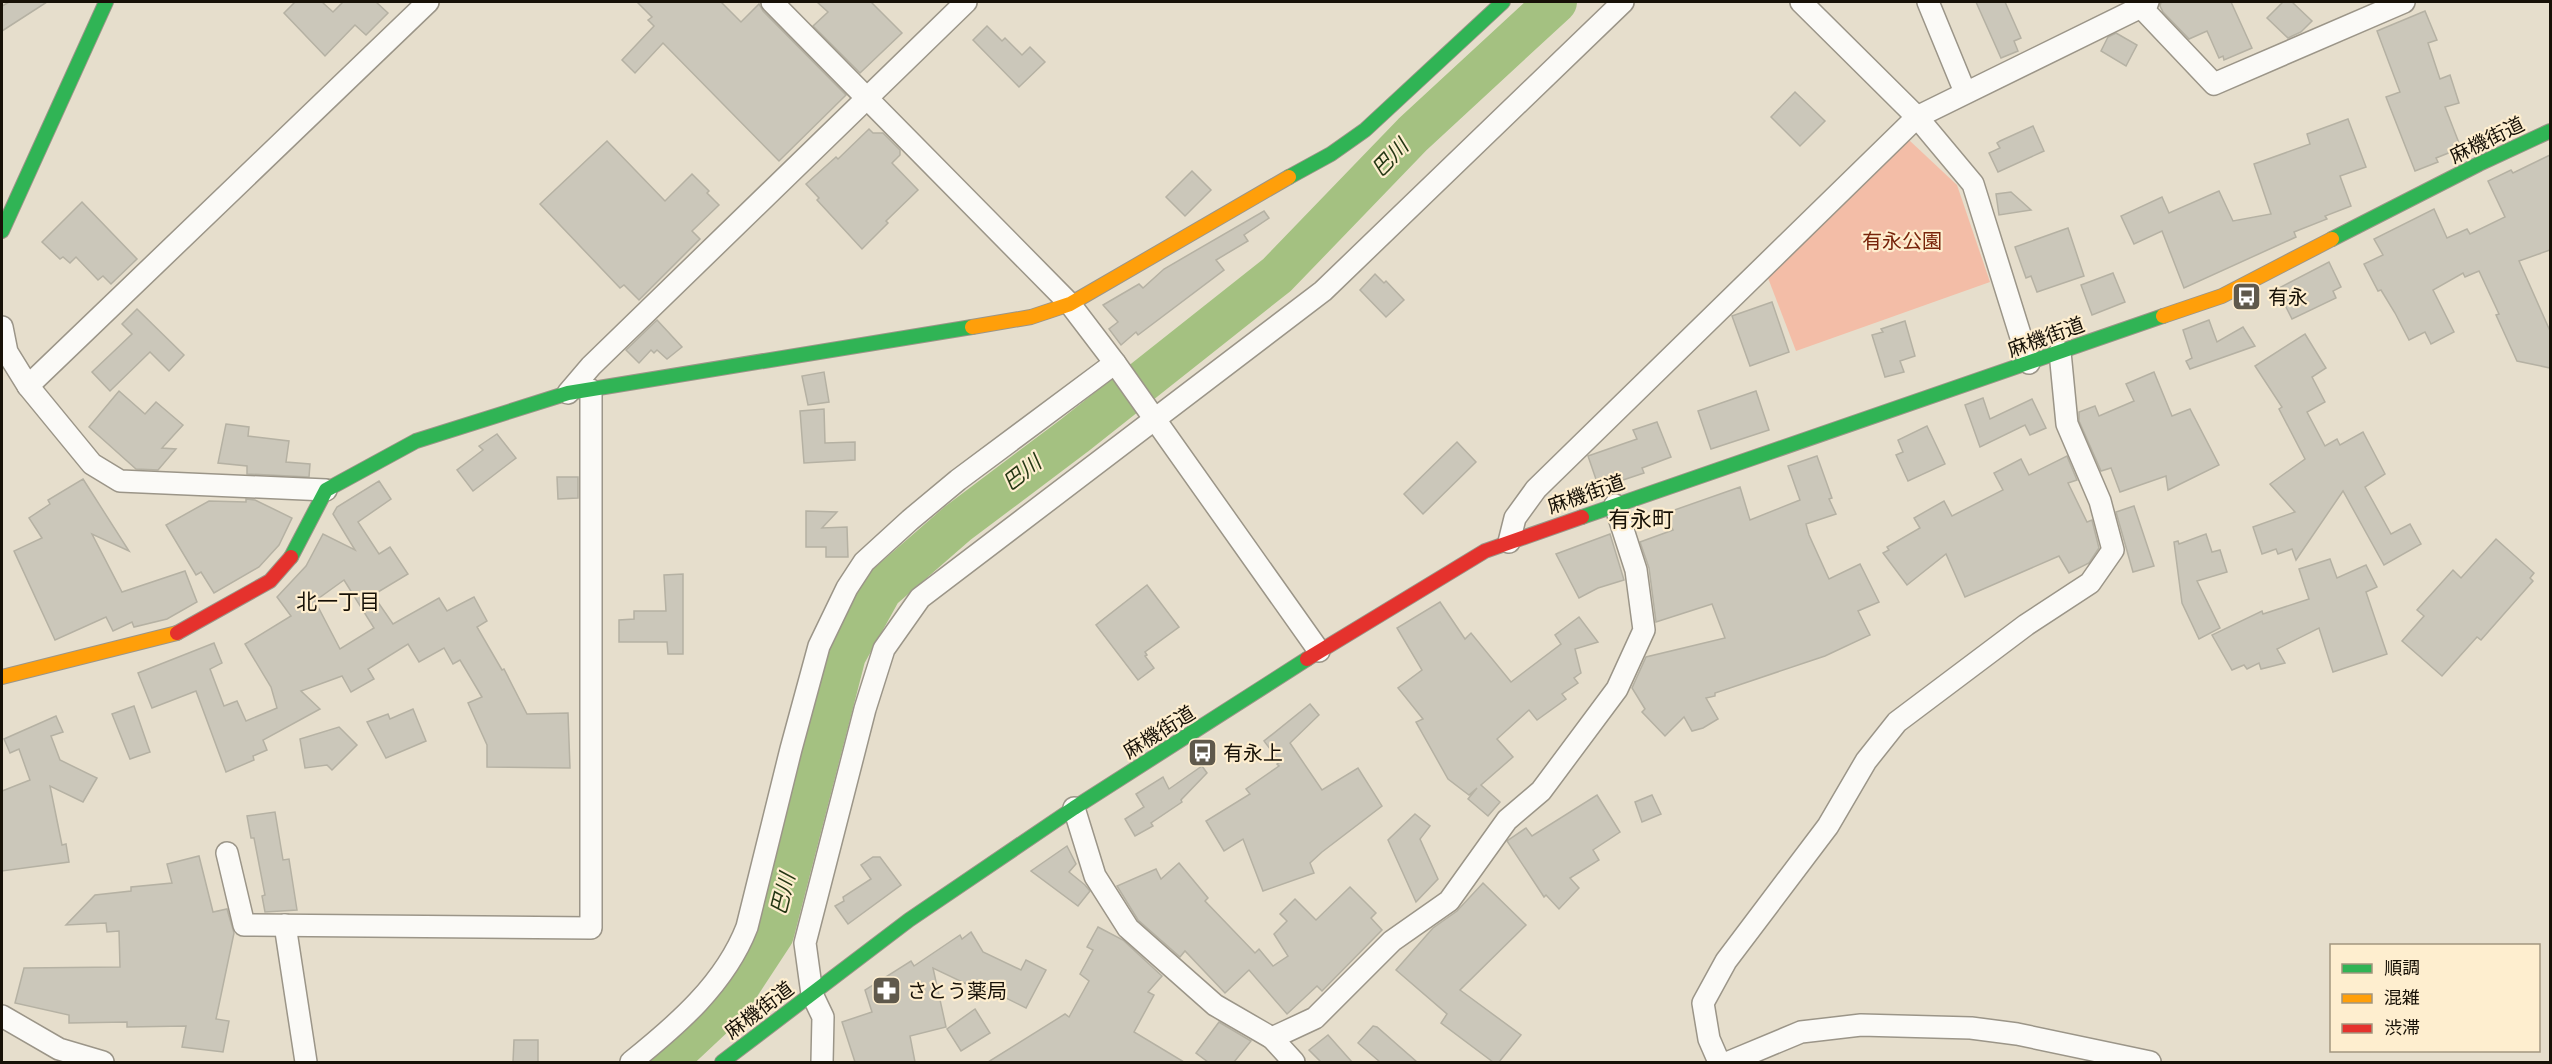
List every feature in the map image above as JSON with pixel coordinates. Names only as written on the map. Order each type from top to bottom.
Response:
[{"type":"main road","points":[[2,231],[106,2]]},
{"type":"main road","points":[[2,677],[173,635],[270,580],[293,555],[326,490],[416,441],[568,393],[1031,317],[1070,304],[1331,154],[1365,130],[1503,2]]},
{"type":"main road","name":"麻機街道","points":[[722,1062],[909,920],[1074,808],[1319,651],[1485,551],[2222,296],[2479,164],[2550,131]]},
{"type":"street","points":[[28,386],[428,2]]},
{"type":"street","points":[[772,2],[1070,304],[1115,363],[1319,651]]},
{"type":"street","points":[[568,393],[591,366],[966,2]]},
{"type":"street","points":[[822,1062],[823,1017],[812,994],[805,943],[865,709],[884,649],[920,598],[1323,291],[1623,2]]},
{"type":"street","points":[[1801,2],[1917,117],[1973,184],[2029,363]]},
{"type":"street","points":[[1928,2],[1965,93]]},
{"type":"street","points":[[1509,542],[1515,518],[1536,489],[1917,117],[2144,4],[2214,84],[2404,2]]},
{"type":"street","points":[[2,327],[7,352],[28,386],[92,464],[120,481],[326,490]]},
{"type":"street","points":[[1719,1062],[1709,1039],[1703,1004],[1726,961],[1828,826],[1866,761],[1897,722],[2026,625],[2090,583],[2113,550],[2100,501],[2067,424],[2060,352]]},
{"type":"street","points":[[631,1062],[693,1008],[738,952],[747,927],[819,646],[847,588],[864,562],[885,541],[958,480],[1115,363]]},
{"type":"street","points":[[227,853],[244,925],[591,928],[591,390]]},
{"type":"street","points":[[1272,1038],[1315,1018],[1392,941],[1449,901],[1507,820],[1541,791],[1617,689],[1644,630],[1636,570],[1615,505]]},
{"type":"street","points":[[1074,808],[1095,876],[1128,928],[1215,1005],[1272,1038],[1294,1062]]},
{"type":"street","points":[[285,925],[306,1062]]},
{"type":"street","points":[[2,1016],[59,1049],[103,1062]]},
{"type":"street","points":[[1729,1062],[1801,1032],[1861,1025],[1971,1028],[2017,1034],[2150,1062]]},
{"type":"green space","name":"有永公園","points":[[1909,140],[1957,185],[1990,282],[1796,351],[1768,278]]},
{"type":"building","points":[[9,2],[47,2],[2,31],[2,6]]},
{"type":"building","points":[[295,2],[322,2],[333,12],[343,2],[376,2],[388,13],[366,35],[355,25],[325,56],[284,13]]},
{"type":"building","points":[[637,2],[721,2],[741,22],[759,4],[763,11],[846,95],[779,161],[663,43],[635,73],[622,60],[654,26],[648,20],[652,17]]},
{"type":"building","points":[[817,2],[871,2],[902,33],[860,73],[813,26],[828,12]]},
{"type":"building","points":[[1976,2],[2005,2],[2021,38],[2014,41],[2018,51],[2001,58]]},
{"type":"building","points":[[2161,2],[2231,2],[2252,48],[2224,60],[2223,56],[2219,58],[2207,31],[2189,39],[2163,12]]},
{"type":"building","points":[[2283,2],[2292,2],[2312,21],[2301,32],[2288,38],[2267,18]]},
{"type":"building","points":[[2425,11],[2437,40],[2428,43],[2440,79],[2450,75],[2459,103],[2445,107],[2461,148],[2436,158],[2438,162],[2415,171],[2386,97],[2400,92],[2377,31]]},
{"type":"building","points":[[987,26],[1002,41],[1005,38],[1022,55],[1030,47],[1045,62],[1019,87],[973,40]]},
{"type":"building","points":[[2116,33],[2137,45],[2126,66],[2101,51],[2108,37]]},
{"type":"building","points":[[1795,92],[1825,121],[1800,146],[1771,117]]},
{"type":"building","points":[[2348,119],[2366,167],[2340,176],[2351,206],[2325,216],[2327,219],[2294,232],[2296,237],[2184,288],[2162,231],[2134,244],[2121,216],[2162,197],[2169,213],[2219,191],[2233,221],[2271,214],[2254,164],[2310,144],[2307,134]]},
{"type":"building","points":[[2033,126],[2044,151],[1998,172],[1989,153],[2000,148],[1997,143],[2000,141]]},
{"type":"building","points":[[869,129],[873,133],[883,133],[900,150],[900,155],[892,163],[918,190],[886,221],[888,223],[862,249],[817,200],[819,198],[806,184],[836,157],[838,159]]},
{"type":"building","points":[[607,141],[665,201],[692,174],[719,205],[692,231],[700,239],[639,300],[624,285],[620,288],[540,204]]},
{"type":"building","points":[[2550,155],[2550,250],[2519,261],[2550,331],[2550,368],[2517,361],[2479,271],[2465,277],[2463,273],[2433,290],[2454,332],[2431,344],[2425,332],[2409,340],[2364,264],[2383,255],[2374,239],[2434,209],[2447,238],[2467,229],[2470,234],[2505,217],[2488,181],[2511,170],[2513,173]]},
{"type":"building","points":[[1192,171],[1211,190],[1185,216],[1166,197]]},
{"type":"building","points":[[2011,192],[2031,210],[1999,215],[1996,194]]},
{"type":"building","points":[[82,202],[137,259],[111,284],[103,276],[98,280],[76,257],[70,263],[63,257],[60,259],[42,242]]},
{"type":"building","points":[[1264,211],[1269,218],[1244,235],[1248,241],[1216,260],[1224,270],[1138,335],[1136,332],[1121,345],[1109,329],[1118,322],[1103,305],[1139,284],[1143,288],[1164,269]]},
{"type":"building","points":[[2068,228],[2084,276],[2037,292],[2031,276],[2026,278],[2015,247]]},
{"type":"building","points":[[2329,262],[2341,287],[2333,291],[2336,298],[2292,319],[2277,289]]},
{"type":"building","points":[[2113,273],[2125,302],[2092,315],[2081,285]]},
{"type":"building","points":[[1375,274],[1384,283],[1386,281],[1404,300],[1386,317],[1360,290]]},
{"type":"building","points":[[1772,302],[1789,352],[1750,366],[1732,316]]},
{"type":"building","points":[[137,309],[184,355],[169,371],[150,352],[110,391],[92,372],[132,334],[122,324]]},
{"type":"building","points":[[657,320],[682,347],[667,359],[657,350],[654,353],[651,350],[639,363],[626,350]]},
{"type":"building","points":[[2209,320],[2217,342],[2243,327],[2255,346],[2190,369],[2186,361],[2192,358],[2183,330]]},
{"type":"building","points":[[1905,321],[1915,356],[1900,361],[1904,372],[1885,377],[1872,335],[1883,332],[1881,329]]},
{"type":"building","points":[[2305,334],[2326,368],[2312,377],[2325,402],[2307,412],[2325,446],[2337,439],[2340,445],[2363,432],[2385,474],[2365,487],[2391,534],[2410,524],[2421,544],[2384,565],[2343,491],[2296,560],[2292,549],[2278,554],[2276,549],[2262,554],[2253,527],[2295,512],[2270,484],[2305,459],[2279,409],[2282,407],[2255,366]]},
{"type":"building","points":[[824,372],[829,402],[808,405],[802,376]]},
{"type":"building","points":[[2154,372],[2172,416],[2190,409],[2219,465],[2168,490],[2166,476],[2120,492],[2111,468],[2101,471],[2079,421],[2079,412],[2095,406],[2099,416],[2134,401],[2126,384]]},
{"type":"building","points":[[119,391],[145,414],[156,402],[183,425],[162,448],[176,449],[158,470],[136,469],[89,427]]},
{"type":"building","points":[[1756,391],[1769,430],[1711,449],[1698,411]]},
{"type":"building","points":[[1983,398],[1990,419],[2032,399],[2046,428],[2030,435],[2025,425],[1980,447],[1965,405]]},
{"type":"building","points":[[824,409],[825,443],[855,442],[855,460],[804,463],[800,411]]},
{"type":"building","points":[[1657,422],[1671,457],[1642,468],[1644,473],[1599,488],[1588,456],[1637,439],[1633,430]]},
{"type":"building","points":[[226,424],[249,427],[248,436],[289,441],[286,462],[310,464],[309,477],[247,474],[247,466],[218,463]]},
{"type":"building","points":[[1927,426],[1945,464],[1908,481],[1896,455],[1903,452],[1898,440]]},
{"type":"building","points":[[497,434],[516,458],[473,491],[457,470],[483,450],[479,446]]},
{"type":"building","points":[[1457,442],[1476,462],[1423,514],[1404,494]]},
{"type":"building","points":[[1817,456],[1832,498],[1829,499],[1836,514],[1806,524],[1809,535],[1829,579],[1860,564],[1879,602],[1858,611],[1870,635],[1825,656],[1715,693],[1715,696],[1706,698],[1718,719],[1703,728],[1692,731],[1684,717],[1665,736],[1642,712],[1645,709],[1632,688],[1646,657],[1725,638],[1712,604],[1656,622],[1649,568],[1640,542],[1673,530],[1666,513],[1740,487],[1750,520],[1800,500],[1788,466]]},
{"type":"building","points":[[2067,456],[2077,480],[2068,483],[2087,522],[2092,520],[2099,548],[2089,563],[2069,573],[2059,556],[1965,597],[1946,554],[1907,585],[1883,553],[1889,550],[1887,547],[1920,528],[1914,518],[1944,501],[1952,516],[2003,490],[1994,473],[2021,459],[2029,475]]},
{"type":"building","points":[[557,477],[578,477],[578,498],[558,499]]},
{"type":"building","points":[[83,479],[129,551],[92,534],[122,592],[185,571],[197,602],[167,619],[134,627],[132,622],[113,631],[106,617],[55,640],[14,551],[42,538],[29,518],[50,504],[48,500]]},
{"type":"building","points":[[379,481],[391,499],[358,522],[379,554],[390,547],[408,574],[373,595],[393,624],[439,598],[447,611],[474,597],[487,621],[477,627],[502,670],[504,669],[527,714],[568,713],[570,768],[487,767],[487,745],[468,703],[482,697],[460,660],[453,664],[444,648],[419,662],[408,644],[368,669],[374,679],[351,692],[342,676],[301,691],[320,709],[263,740],[267,750],[253,756],[254,760],[226,772],[196,691],[152,708],[138,673],[214,643],[222,663],[210,669],[224,706],[237,701],[246,721],[277,708],[271,687],[245,644],[291,616],[277,597],[306,566],[323,534],[355,550],[333,514],[337,507]],"holes":[[[344,580],[374,628],[340,649],[315,601]]]},
{"type":"building","points":[[246,499],[255,500],[292,518],[279,545],[259,567],[214,593],[201,572],[196,575],[166,525],[209,501],[246,502]]},
{"type":"building","points":[[2134,506],[2154,566],[2133,572],[2116,512]]},
{"type":"building","points":[[806,511],[837,512],[822,528],[847,527],[848,557],[826,557],[826,547],[806,547]]},
{"type":"building","points":[[1610,534],[1624,580],[1598,588],[1579,598],[1556,554]]},
{"type":"building","points":[[2206,534],[2212,552],[2220,550],[2227,572],[2197,581],[2220,628],[2199,639],[2182,603],[2174,542],[2178,541],[2179,544]]},
{"type":"building","points":[[2496,539],[2534,573],[2530,578],[2533,581],[2481,640],[2477,637],[2442,676],[2402,641],[2424,616],[2417,610],[2453,570],[2461,578]]},
{"type":"building","points":[[2330,559],[2337,578],[2366,565],[2377,587],[2366,592],[2387,654],[2333,672],[2319,628],[2277,649],[2285,663],[2261,669],[2259,663],[2247,669],[2244,665],[2232,670],[2212,635],[2262,611],[2263,614],[2309,599],[2299,569]]},
{"type":"building","points":[[683,574],[683,654],[668,654],[667,642],[619,642],[619,620],[634,619],[634,611],[666,611],[664,575]]},
{"type":"building","points":[[1147,585],[1179,627],[1145,652],[1147,655],[1145,656],[1154,668],[1138,680],[1096,625]]},
{"type":"building","points":[[1440,602],[1465,639],[1471,633],[1511,682],[1561,644],[1555,635],[1579,617],[1598,642],[1575,649],[1581,673],[1574,678],[1578,683],[1562,694],[1566,699],[1537,720],[1529,710],[1497,739],[1513,757],[1481,785],[1500,802],[1488,816],[1468,799],[1477,788],[1469,795],[1448,779],[1416,722],[1423,719],[1398,688],[1422,670],[1397,628]]},
{"type":"building","points":[[1310,704],[1319,715],[1290,743],[1322,790],[1358,768],[1382,806],[1310,863],[1314,873],[1263,891],[1243,839],[1224,851],[1206,821],[1250,794],[1246,789],[1279,766],[1277,764],[1280,762],[1264,741]]},
{"type":"building","points":[[134,706],[150,752],[130,759],[112,714]]},
{"type":"building","points":[[413,709],[426,741],[386,758],[367,722],[388,714],[390,719]]},
{"type":"building","points":[[56,716],[63,732],[51,736],[60,760],[97,778],[83,802],[50,786],[62,845],[66,844],[69,862],[2,871],[2,791],[30,780],[19,749],[10,753],[4,739]]},
{"type":"building","points":[[339,727],[357,745],[332,770],[327,765],[305,768],[300,739]]},
{"type":"building","points":[[1202,766],[1207,773],[1181,800],[1182,802],[1151,823],[1153,826],[1135,836],[1125,819],[1144,807],[1136,794],[1163,777],[1169,789]]},
{"type":"building","points":[[1597,795],[1620,832],[1593,850],[1599,860],[1570,878],[1579,888],[1559,909],[1546,895],[1544,897],[1507,841],[1526,828],[1532,836]]},
{"type":"building","points":[[1652,795],[1661,814],[1642,822],[1635,802]]},
{"type":"building","points":[[275,812],[283,860],[289,859],[297,910],[265,912],[262,896],[265,895],[254,838],[251,838],[247,816]]},
{"type":"building","points":[[1415,814],[1430,826],[1420,839],[1438,879],[1416,902],[1388,840]]},
{"type":"building","points":[[1067,846],[1076,864],[1069,872],[1090,891],[1078,906],[1031,871]]},
{"type":"building","points":[[199,856],[213,912],[227,909],[234,933],[216,1019],[229,1021],[223,1052],[182,1047],[186,1026],[127,1027],[127,1022],[69,1023],[69,1015],[15,1003],[24,968],[120,967],[119,931],[107,932],[106,923],[66,925],[95,895],[131,891],[131,887],[172,883],[167,864]]},
{"type":"building","points":[[873,857],[880,857],[901,885],[848,924],[835,906],[844,901],[843,897],[871,879],[861,865]]},
{"type":"building","points":[[1179,863],[1208,898],[1205,901],[1255,953],[1259,949],[1273,966],[1288,956],[1274,934],[1287,921],[1280,914],[1295,899],[1316,920],[1350,887],[1376,913],[1371,918],[1382,930],[1322,991],[1317,986],[1287,1014],[1249,970],[1225,993],[1185,951],[1180,957],[1138,920],[1117,886],[1156,869],[1161,879]]},
{"type":"building","points":[[1483,883],[1526,925],[1460,990],[1521,1035],[1499,1062],[1493,1062],[1441,1023],[1447,1014],[1396,970],[1433,928],[1457,911]]},
{"type":"building","points":[[1098,927],[1123,940],[1162,976],[1148,992],[1154,995],[1134,1032],[1184,1062],[988,1062],[1065,1014],[1069,1017],[1089,981],[1080,974],[1093,950],[1087,947]]},
{"type":"building","points":[[971,932],[983,952],[1021,970],[1026,960],[1046,970],[1026,1008],[1000,995],[998,999],[933,968],[946,1027],[910,1036],[915,1062],[855,1062],[842,1022],[872,1012],[865,990],[911,961],[914,966],[960,935],[962,939]]},
{"type":"building","points":[[975,1009],[990,1033],[961,1051],[947,1029]]},
{"type":"building","points":[[1219,1022],[1251,1041],[1234,1062],[1208,1062],[1196,1053]]},
{"type":"building","points":[[1373,1026],[1417,1062],[1380,1062],[1358,1043]]},
{"type":"building","points":[[1328,1035],[1352,1062],[1321,1062],[1309,1050]]},
{"type":"building","points":[[514,1040],[538,1040],[538,1062],[513,1062]]},
{"type":"waterway","name":"巴川","points":[[665,1062],[727,1004],[773,934],[845,655],[881,590],[958,523],[1075,435],[1277,275],[1413,134],[1556,2]]},
{"type":"traffic: fast","points":[[2,231],[106,2]]},
{"type":"traffic: fast","points":[[1289,177],[1331,154],[1365,130],[1503,2]]},
{"type":"traffic: fast","points":[[2332,239],[2479,164],[2550,131]]},
{"type":"traffic: fast","points":[[1582,517],[2163,316]]},
{"type":"traffic: fast","points":[[291,557],[326,490],[416,441],[568,393],[972,327]]},
{"type":"traffic: fast","points":[[722,1062],[909,920],[1074,808],[1307,659]]},
{"type":"traffic: slow","points":[[972,327],[1031,317],[1070,304],[1289,177]]},
{"type":"traffic: slow","points":[[2163,316],[2222,296],[2332,239]]},
{"type":"traffic: slow","points":[[2,677],[177,633]]},
{"type":"traffic: jam","points":[[1307,659],[1485,551],[1582,517]]},
{"type":"traffic: jam","points":[[177,633],[270,581],[291,557]]},
{"type":"place","name":"有永","points":[[2247,297]]},
{"type":"place","name":"有永上","points":[[1202,753]]},
{"type":"place","name":"さとう薬局","points":[[886,991]]},
{"type":"district","name":"有永町","points":[[1641,519]]},
{"type":"district","name":"北一丁目","points":[[338,602]]}]
